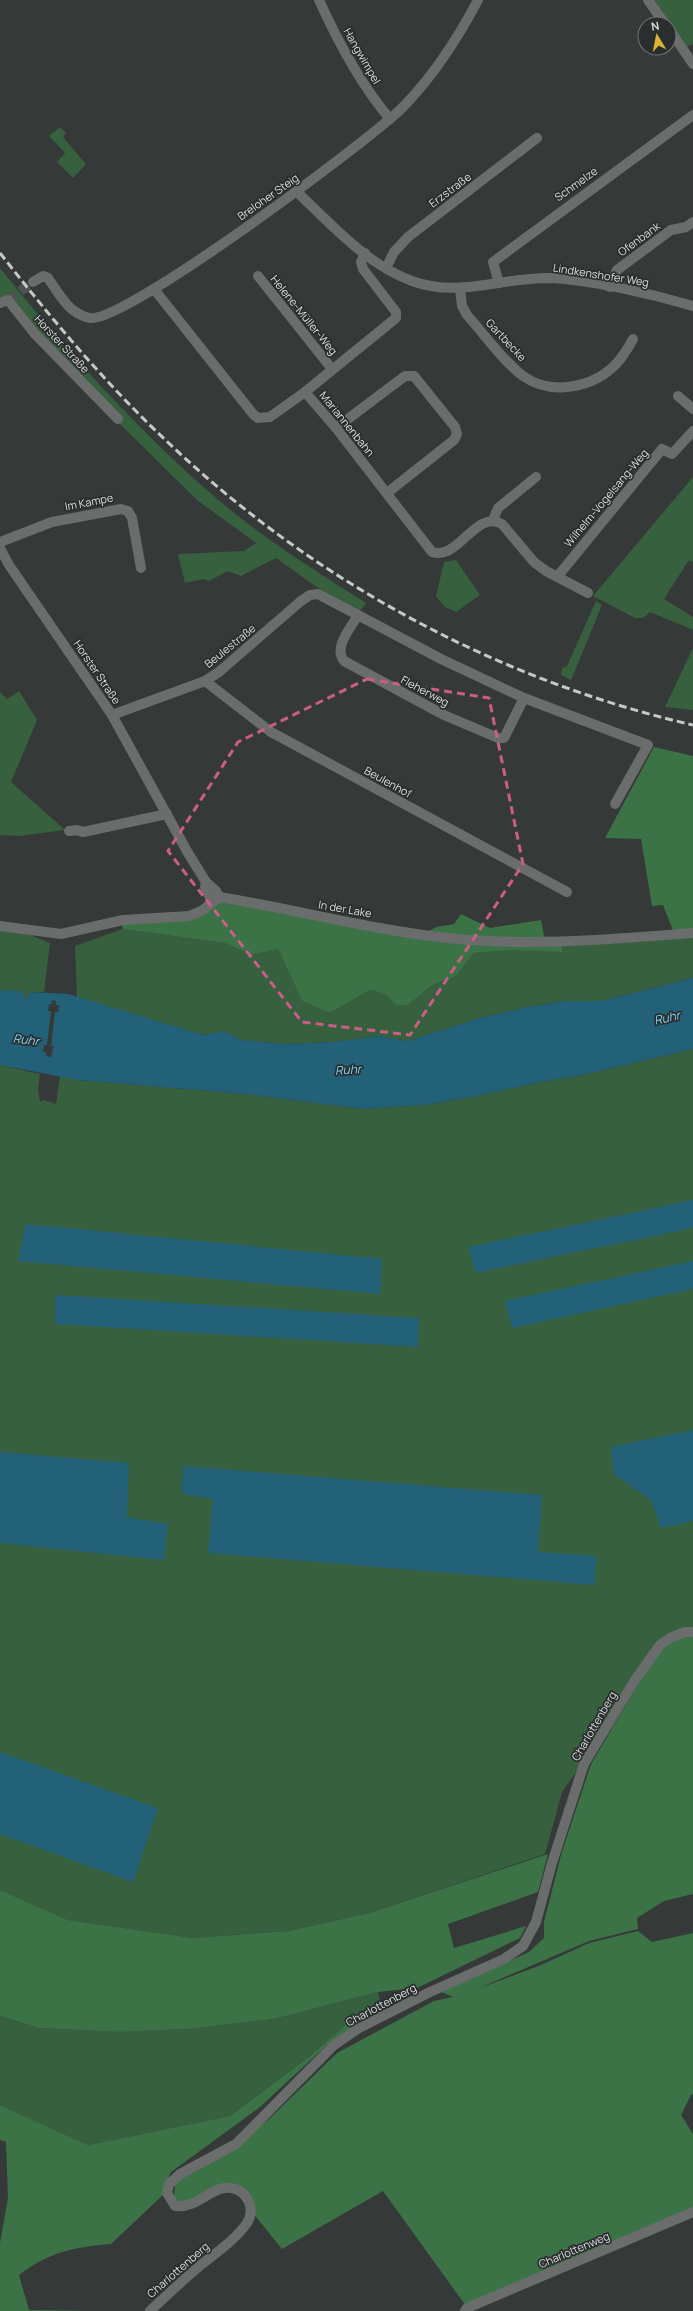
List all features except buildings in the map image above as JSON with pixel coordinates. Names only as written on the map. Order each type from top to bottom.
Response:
[{"type":"street","name":"Hangwimpel","points":[[319,0],[331,26],[364,84],[390,119]]},
{"type":"street","name":"Breloher Steig","points":[[33,282],[43,276],[48,278],[68,305],[80,314],[92,318],[104,316],[154,290],[297,192],[368,139],[404,106],[453,44],[478,0]]},
{"type":"street","points":[[648,0],[659,16]]},
{"type":"street","points":[[677,38],[690,52],[693,64]]},
{"type":"street","name":"Schmelze","points":[[499,283],[493,262],[693,115]]},
{"type":"street","name":"Erzstraße","points":[[386,268],[394,252],[408,237],[537,138]]},
{"type":"street","name":"Lindkenshofer Weg","points":[[297,192],[365,253],[402,277],[425,285],[460,289],[519,279],[546,278],[610,287],[693,306]]},
{"type":"street","name":"Ofenbank","points":[[610,287],[616,270],[671,230],[686,227],[693,222]]},
{"type":"street","name":"Helene-Müller-Weg","points":[[305,392],[396,318],[396,312],[363,269],[361,262],[365,253]]},
{"type":"street","name":"Helene-Müller-Weg","points":[[258,276],[332,369]]},
{"type":"street","name":"Gartbecke","points":[[460,289],[462,306],[467,315],[516,370],[541,384],[562,388],[595,379],[615,365],[633,339]]},
{"type":"street","name":"Mariannenbahn","points":[[154,290],[253,414],[258,418],[270,417],[305,392],[336,428],[428,548],[437,554],[448,550],[484,523],[493,520],[498,508],[536,477]]},
{"type":"street","name":"Horster Straße","points":[[4,302],[118,419]]},
{"type":"street","points":[[336,428],[405,376],[410,375],[414,376],[455,427],[457,434],[454,440],[387,493]]},
{"type":"street","points":[[678,396],[693,409]]},
{"type":"street","name":"Wilhelm-Vogelsang-Weg","points":[[556,577],[662,449],[672,454],[693,431]]},
{"type":"street","name":"Im Kampe","points":[[0,542],[52,522],[121,509],[128,512],[132,518],[141,568]]},
{"type":"street","points":[[493,520],[502,524],[534,562],[556,577],[588,593]]},
{"type":"street","name":"Horster Straße","points":[[0,548],[9,565],[112,715],[206,882],[216,891],[215,900]]},
{"type":"street","name":"Beulestraße","points":[[112,715],[205,681],[219,672],[307,597],[318,594],[358,615]]},
{"type":"street","points":[[358,615],[441,659],[524,698],[648,745],[615,804]]},
{"type":"street","name":"Fleherweg","points":[[358,615],[340,646],[343,659],[444,715],[498,738],[504,738],[524,698]]},
{"type":"street","name":"Beulenhof","points":[[205,681],[271,732],[567,892]]},
{"type":"street","points":[[69,831],[89,831],[167,814]]},
{"type":"street","points":[[0,926],[61,934],[123,920],[189,916],[203,910],[215,900]]},
{"type":"street","name":"In der Lake","points":[[215,900],[448,938],[543,942],[693,932]]},
{"type":"street","name":"Charlottenberg","points":[[150,2311],[229,2242],[247,2222],[251,2212],[250,2203],[243,2194],[230,2187],[222,2188],[198,2202],[184,2207],[175,2206],[167,2193],[169,2184],[180,2174],[236,2144],[333,2046],[359,2028],[430,1992],[504,1959],[523,1946],[536,1922],[552,1863],[584,1764],[635,1680],[656,1649],[670,1638],[689,1632]]},
{"type":"street","name":"Charlottenweg","points":[[465,2311],[467,2308],[693,2212]]},
{"type":"highlighted area","points":[[367,679],[489,698],[523,864],[410,1035],[302,1022],[168,851],[238,742]]},
{"type":"green space","points":[[654,0],[693,0],[693,44],[686,47],[677,34],[677,16],[665,16]]},
{"type":"green space","points":[[60,127],[66,133],[63,137],[86,164],[73,178],[57,162],[65,153],[49,136]]},
{"type":"green space","points":[[0,268],[50,329],[102,387],[157,444],[215,497],[251,526],[288,553],[366,603],[359,612],[315,586],[276,558],[241,576],[228,571],[209,581],[203,579],[185,583],[178,554],[244,551],[256,543],[197,500],[118,422],[9,300],[0,303]]},
{"type":"green space","points":[[693,477],[693,562],[689,560],[664,599],[693,617],[693,630],[650,612],[643,618],[635,618],[593,596]]},
{"type":"green space","points":[[456,560],[480,595],[456,612],[445,607],[436,596],[444,562]]},
{"type":"green space","points":[[596,601],[602,605],[571,680],[561,675],[562,668],[567,666]]},
{"type":"green space","points":[[693,648],[693,710],[665,707]]},
{"type":"green space","points":[[19,691],[37,720],[11,782],[65,830],[19,836],[0,835],[0,692],[7,699]]},
{"type":"green space","points":[[654,747],[693,756],[693,931],[674,933],[663,905],[652,906],[641,839],[605,838]]},
{"type":"green space","points":[[219,899],[424,934],[436,927],[454,924],[461,914],[490,928],[541,920],[545,941],[561,942],[563,952],[513,950],[474,953],[456,976],[431,986],[408,1005],[396,1005],[385,994],[370,990],[330,1013],[302,1001],[278,949],[252,955],[225,943],[122,929],[123,921],[189,917]]},
{"type":"green space","points":[[0,929],[20,931],[50,943],[44,992],[31,992],[25,1001],[10,990],[0,990]]},
{"type":"green space","points":[[122,929],[225,943],[252,955],[278,949],[302,1001],[330,1013],[370,990],[385,994],[396,1005],[408,1005],[431,986],[456,976],[474,953],[513,950],[563,951],[561,942],[693,934],[693,978],[601,1001],[566,1001],[527,1007],[484,1017],[407,1041],[378,1036],[332,1042],[286,1044],[241,1040],[224,1031],[204,1035],[77,997],[75,946]]},
{"type":"green space","points":[[693,1049],[693,1628],[675,1631],[562,1792],[545,1854],[369,1913],[288,1931],[193,1938],[68,1920],[0,1890],[0,1065],[40,1074],[38,1089],[40,1102],[44,1100],[56,1104],[60,1076],[78,1080],[246,1094],[363,1109],[424,1105],[471,1097],[546,1081],[578,1076]]},
{"type":"green space","points":[[693,1634],[693,1894],[664,1901],[637,1918],[638,1929],[589,1941],[477,1989],[541,1965],[589,1943],[638,1931],[652,1942],[693,1933],[693,2094],[691,2095],[681,2115],[693,2134],[693,2209],[466,2306],[383,2191],[282,2249],[232,2187],[184,2204],[174,2200],[175,2182],[237,2145],[271,2117],[337,2053],[434,2001],[453,1997],[441,1992],[529,1952],[544,1938],[544,1922],[561,1855],[591,1764],[639,1683],[664,1646],[669,1642]]},
{"type":"green space","points":[[548,1854],[538,1892],[448,1924],[454,1948],[526,1926],[520,1938],[417,1988],[378,1992],[274,2019],[189,2029],[119,2032],[39,2028],[0,2016],[0,1890],[68,1920],[193,1938],[288,1931],[369,1913]]},
{"type":"green space","points":[[378,1992],[380,2000],[346,2024],[310,2056],[230,2116],[88,2145],[0,2105],[0,2016],[39,2028],[119,2032],[189,2029],[274,2019]]},
{"type":"green space","points":[[380,2000],[359,2023],[328,2044],[260,2107],[171,2172],[166,2182],[165,2193],[111,2244],[85,2247],[62,2252],[41,2261],[19,2275],[29,2310],[89,2311],[0,2311],[0,2243],[8,2198],[6,2142],[0,2140],[0,2105],[88,2145],[230,2116],[310,2056],[346,2024]]},
{"type":"water","name":"Ruhr","points":[[693,978],[693,1049],[578,1076],[424,1105],[363,1109],[246,1094],[78,1080],[0,1065],[0,990],[23,991],[25,1001],[31,992],[68,994],[204,1035],[224,1031],[241,1040],[286,1044],[332,1042],[378,1036],[407,1041],[484,1017],[527,1007],[566,1001],[601,1001]]},
{"type":"water","points":[[693,1200],[693,1228],[476,1273],[468,1247]]},
{"type":"water","points":[[26,1224],[382,1259],[380,1294],[18,1261]]},
{"type":"water","points":[[693,1261],[693,1289],[512,1328],[505,1301]]},
{"type":"water","points":[[55,1295],[419,1318],[418,1347],[55,1324]]},
{"type":"water","points":[[693,1430],[693,1521],[661,1528],[651,1500],[614,1474],[611,1447]]},
{"type":"water","points":[[0,1452],[129,1463],[127,1517],[168,1524],[164,1560],[0,1543]]},
{"type":"water","points":[[183,1466],[542,1495],[538,1552],[596,1556],[595,1585],[208,1553],[213,1499],[182,1494]]},
{"type":"water","points":[[0,1752],[158,1808],[133,1882],[0,1834]]},
{"type":"pier","points":[[52,1000],[56,1001],[56,1005],[59,1005],[58,1012],[55,1012],[51,1046],[54,1046],[51,1057],[46,1056],[46,1052],[43,1052],[44,1045],[47,1045],[51,1011],[48,1011],[49,1004],[52,1004]]},
{"type":"tunnel","points":[[8,300],[33,282]]},
{"type":"railway","points":[[0,253],[83,354],[128,403],[175,449],[231,498],[290,543],[352,584],[416,621],[483,654],[551,682],[622,706],[693,725]]}]
